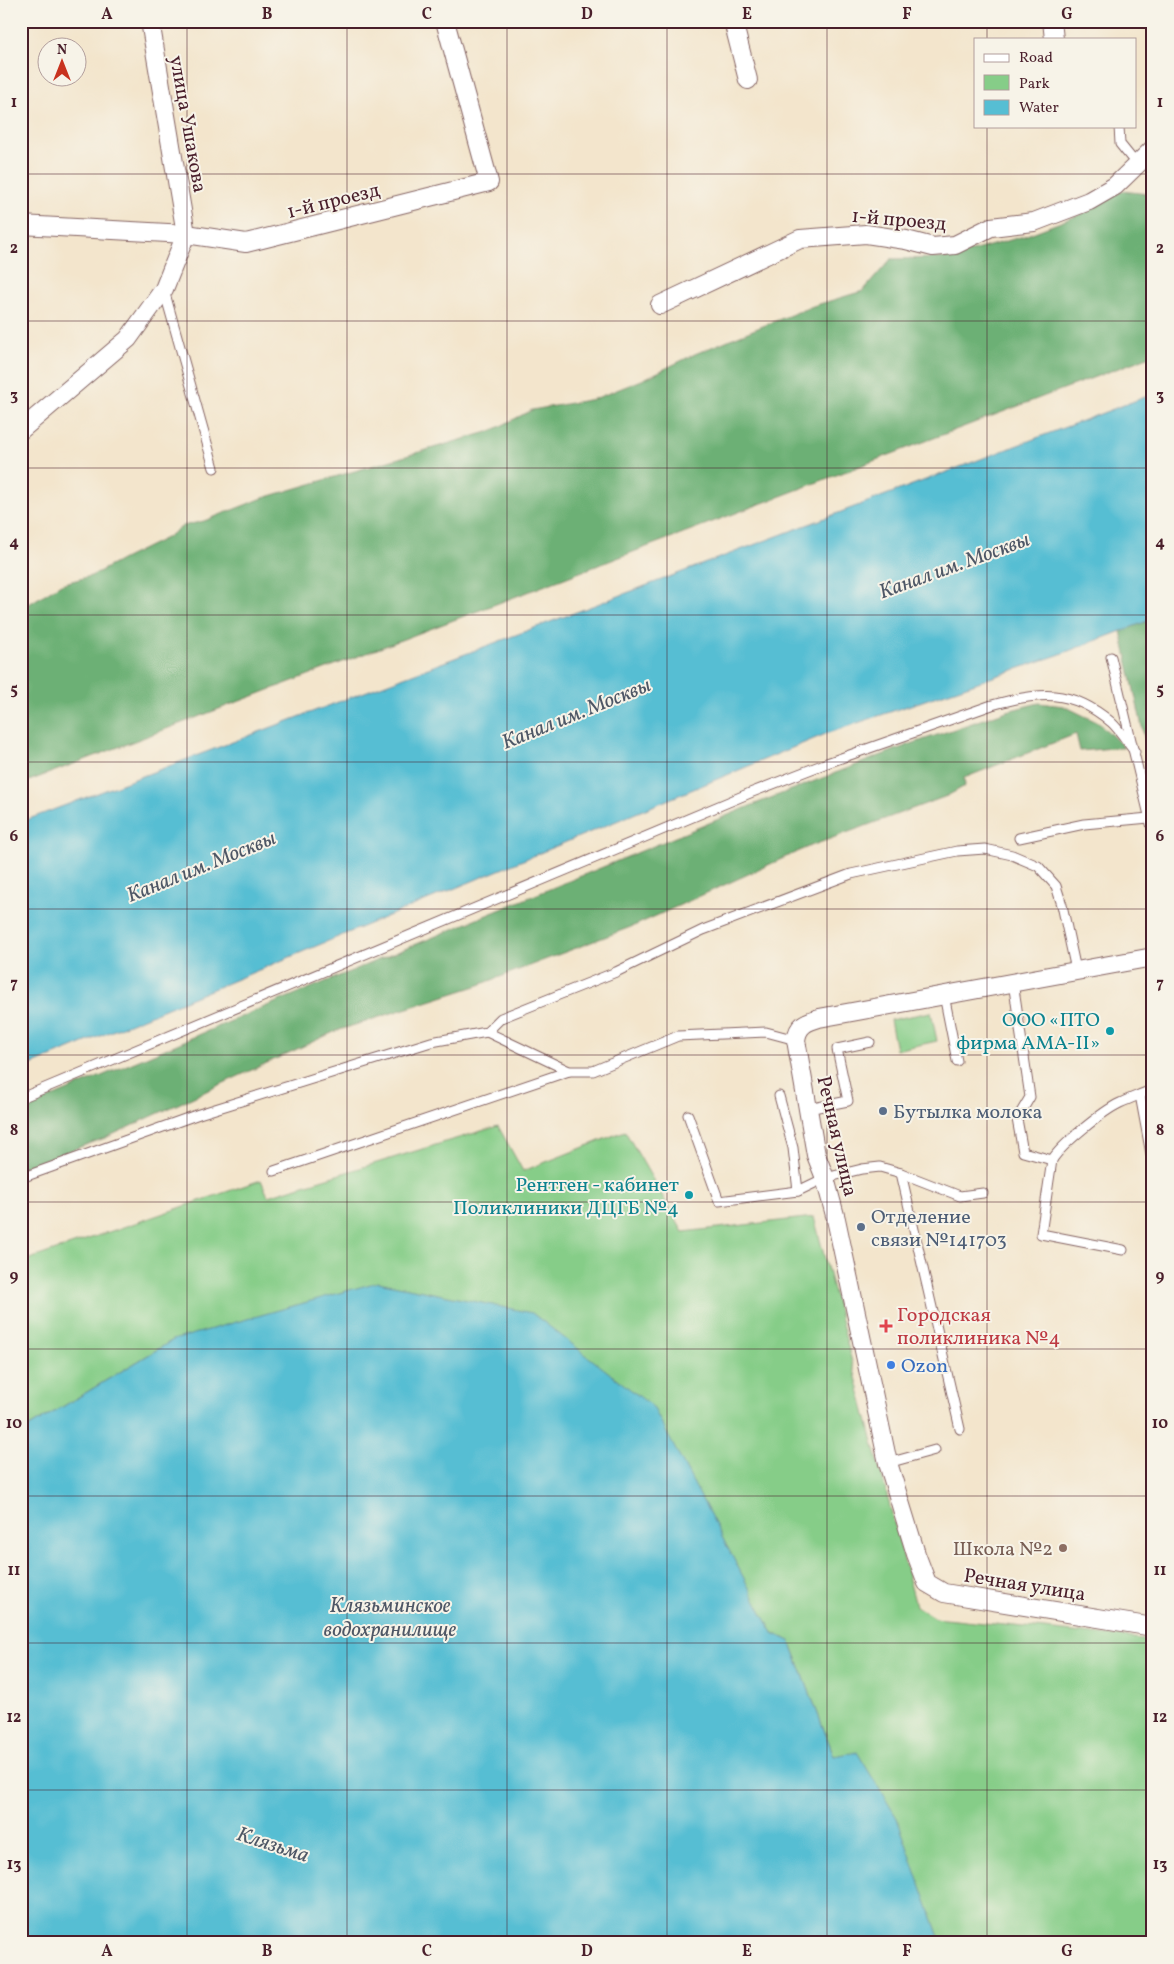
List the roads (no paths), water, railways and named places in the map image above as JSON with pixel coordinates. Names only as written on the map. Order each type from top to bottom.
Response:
[{"type":"street","name":"улица Ушакова","points":[[150,21],[186,234]]},
{"type":"street","name":"1-й проезд","points":[[21,224],[186,234],[246,244],[490,182],[445,21]]},
{"type":"street","points":[[733,21],[748,80]]},
{"type":"street","points":[[1052,21],[1054,38]]},
{"type":"street","name":"1-й проезд","points":[[660,305],[800,239],[866,234],[906,240],[933,247],[955,245],[991,228],[1034,222],[1089,201],[1115,186],[1153,149]]},
{"type":"street","points":[[21,430],[128,339],[164,289],[186,234]]},
{"type":"street","points":[[796,1040],[798,1030],[805,1023],[944,995],[1153,957]]},
{"type":"street","name":"Речная улица","points":[[796,1040],[816,1155],[825,1178],[888,1463],[927,1583],[944,1593],[1153,1627]]},
{"type":"lane","points":[[1119,128],[1120,144],[1137,165]]},
{"type":"lane","points":[[164,289],[214,468]]},
{"type":"lane","points":[[1111,657],[1153,832]]},
{"type":"lane","points":[[21,1098],[750,793],[827,763],[992,705],[1043,694],[1067,697],[1090,708],[1112,723],[1135,752]]},
{"type":"lane","points":[[1019,838],[1084,824],[1149,818]]},
{"type":"lane","points":[[21,1178],[199,1114],[431,1042],[487,1032],[501,1018],[616,972],[704,930],[851,874],[957,851],[985,849],[1012,856],[1038,866],[1056,886],[1076,970]]},
{"type":"lane","points":[[1013,982],[1030,1097],[1017,1119],[1024,1152],[1052,1160]]},
{"type":"lane","points":[[944,995],[957,1061]]},
{"type":"lane","points":[[487,1032],[569,1071]]},
{"type":"lane","points":[[274,1171],[569,1071],[593,1071],[678,1036],[766,1032],[796,1040]]},
{"type":"lane","points":[[808,1110],[848,1101],[838,1049],[870,1042]]},
{"type":"lane","points":[[1123,1250],[1041,1234],[1052,1160],[1057,1153],[1086,1127],[1118,1104],[1153,1089]]},
{"type":"lane","points":[[778,1096],[792,1148],[798,1191]]},
{"type":"lane","points":[[1140,1096],[1153,1164]]},
{"type":"lane","points":[[688,1115],[719,1201],[798,1191],[825,1178],[862,1169],[880,1168],[901,1173],[960,1196],[983,1193]]},
{"type":"lane","points":[[901,1173],[960,1428]]},
{"type":"lane","points":[[888,1463],[936,1450]]},
{"type":"water","name":"Канал им. Москвы","points":[[1153,394],[1153,619],[1058,655],[828,733],[21,1069],[21,822]]},
{"type":"water","name":"Клязьминское водохранилище","points":[[378,1282],[532,1313],[653,1407],[773,1633],[790,1641],[834,1756],[857,1752],[897,1818],[941,1943],[21,1943],[21,1432],[173,1340]]},
{"type":"place","name":"ООО «ПТО фирма АМА-II»","points":[[1110,1031]]},
{"type":"place","name":"Бутылка молока","points":[[883,1111]]},
{"type":"place","name":"Рентген - кабинет Поликлиники ДЦГБ №4","points":[[689,1195]]},
{"type":"place","name":"Отделение связи №141703","points":[[861,1227]]},
{"type":"place","name":"Городская поликлиника №4","points":[[886,1326]]},
{"type":"place","name":"Ozon","points":[[891,1365]]},
{"type":"place","name":"Школа №2","points":[[1063,1548]]},
{"type":"water label","name":"Клязьма","points":[[273,1844]]}]
